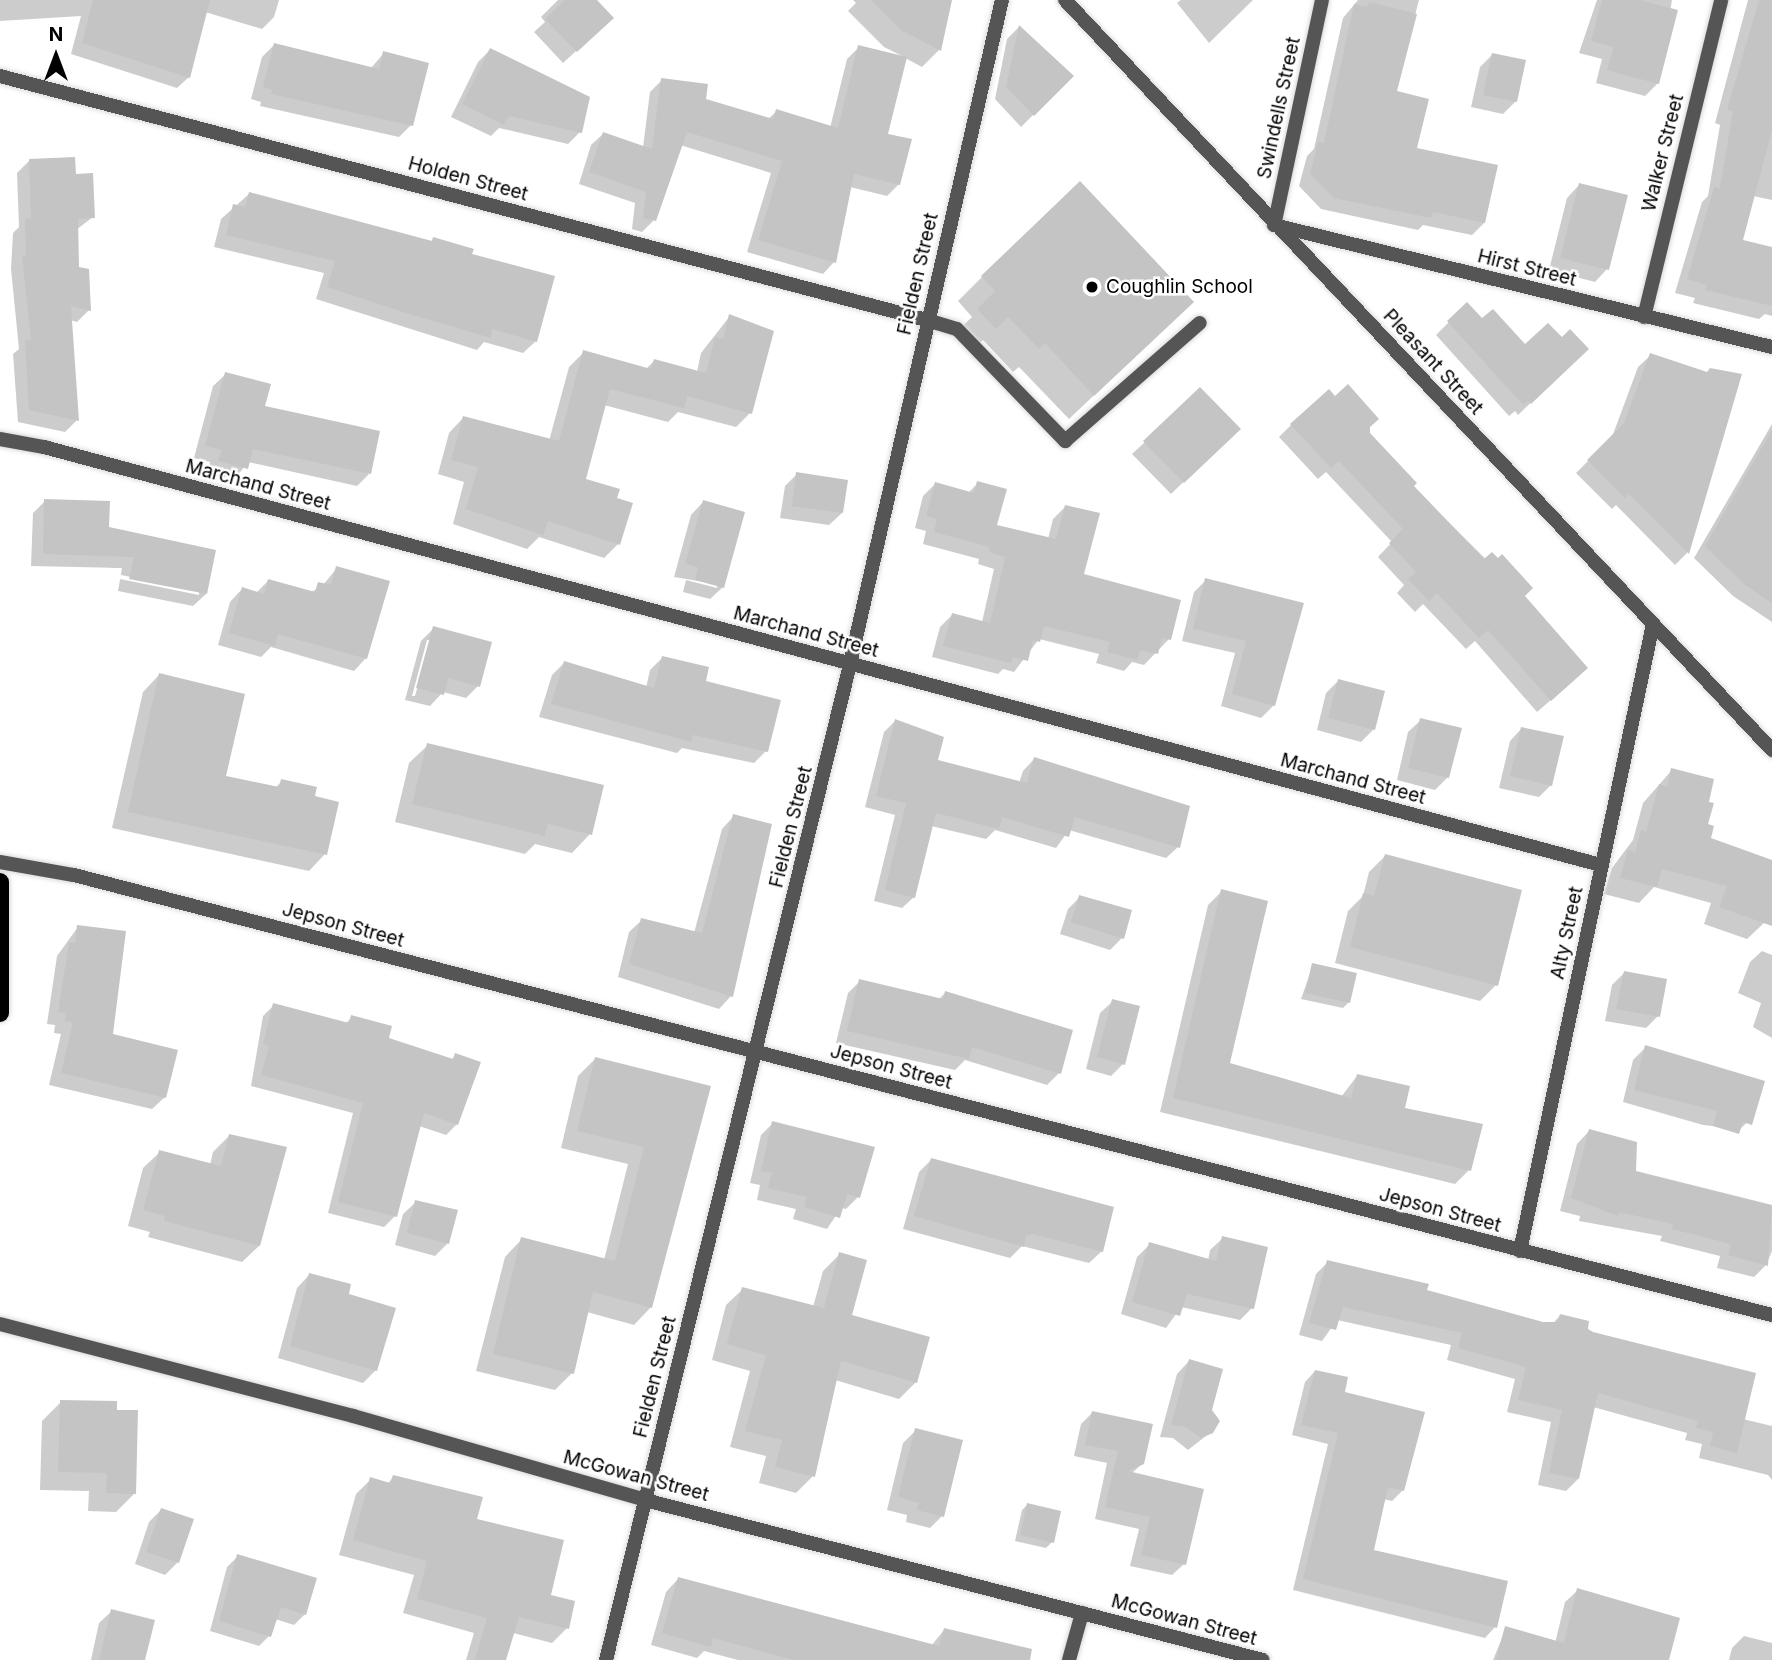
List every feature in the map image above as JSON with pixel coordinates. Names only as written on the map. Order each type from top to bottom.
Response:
[{"type":"main road","points":[[0,883],[0,1013]]},
{"type":"street","name":"Fielden Street","points":[[606,1660],[850,664],[1002,0]]},
{"type":"street","name":"Pleasant Street","points":[[1065,0],[1274,225],[1772,750]]},
{"type":"street","name":"Swindells Street","points":[[1274,225],[1322,0]]},
{"type":"street","name":"Walker Street","points":[[1644,317],[1721,0]]},
{"type":"street","name":"Holden Street","points":[[0,76],[957,329],[1065,441],[1200,323]]},
{"type":"street","name":"Hirst Street","points":[[1274,225],[1772,347]]},
{"type":"street","name":"Marchand Street","points":[[0,439],[44,447],[1601,865]]},
{"type":"street","name":"Alty Street","points":[[1520,1251],[1653,624]]},
{"type":"street","name":"Jepson Street","points":[[0,862],[75,875],[1772,1315]]},
{"type":"street","name":"McGowan Street","points":[[0,1324],[354,1416],[645,1500],[1263,1660]]},
{"type":"street","points":[[1069,1660],[1082,1613]]},
{"type":"building","points":[[93,0],[210,0],[190,78],[82,43]]},
{"type":"building","points":[[565,0],[597,0],[614,18],[577,52],[545,19]]},
{"type":"building","points":[[871,0],[952,0],[941,51],[901,30]]},
{"type":"building","points":[[1602,0],[1640,0],[1678,10],[1659,84],[1607,70],[1614,47],[1591,41]]},
{"type":"building","points":[[1759,0],[1772,0],[1772,130],[1743,240],[1772,247],[1772,306],[1705,290],[1707,285],[1687,279],[1714,187],[1720,188],[1733,111],[1727,110]]},
{"type":"building","points":[[1369,2],[1417,14],[1397,91],[1429,99],[1417,148],[1498,165],[1485,223],[1433,212],[1431,218],[1334,198],[1310,174],[1318,142],[1324,143],[1354,4],[1367,7]]},
{"type":"building","points":[[1019,25],[1074,76],[1034,116],[1006,87]]},
{"type":"building","points":[[274,43],[379,69],[383,51],[429,63],[413,126],[271,94],[272,90],[263,87]]},
{"type":"building","points":[[858,45],[907,57],[888,134],[912,139],[900,185],[854,174],[836,263],[758,240],[782,161],[687,132],[656,221],[643,218],[646,192],[589,172],[603,132],[652,149],[661,78],[708,84],[706,99],[773,119],[776,109],[838,128]]},
{"type":"building","points":[[490,48],[590,97],[582,133],[509,116],[504,125],[462,104]]},
{"type":"building","points":[[1492,53],[1526,60],[1517,102],[1483,95]]},
{"type":"building","points":[[75,157],[76,174],[93,173],[95,218],[78,219],[79,267],[89,269],[91,311],[71,306],[79,421],[29,410],[25,340],[31,340],[22,255],[26,256],[25,219],[31,218],[29,159]]},
{"type":"building","points":[[1080,181],[1194,302],[1094,396],[1045,343],[1039,349],[1008,317],[996,329],[977,309],[995,291],[981,276]]},
{"type":"building","points":[[1579,183],[1628,195],[1609,270],[1560,258]]},
{"type":"building","points":[[249,192],[432,241],[433,237],[474,249],[472,254],[555,276],[537,342],[492,329],[491,338],[327,287],[335,261],[226,235],[233,204],[245,207]]},
{"type":"building","points":[[1467,302],[1482,318],[1493,309],[1525,344],[1548,323],[1562,337],[1570,329],[1589,349],[1531,404],[1528,401],[1523,405],[1447,321]]},
{"type":"building","points":[[729,314],[774,331],[752,414],[687,396],[684,408],[610,389],[586,479],[620,489],[617,498],[633,503],[620,545],[548,521],[543,535],[466,509],[478,467],[451,460],[463,416],[559,441],[583,350],[651,369],[654,359],[706,373],[715,337],[723,339]]},
{"type":"building","points":[[1650,353],[1707,372],[1710,368],[1742,374],[1689,554],[1629,494],[1625,498],[1587,460],[1624,423]]},
{"type":"building","points":[[225,372],[271,384],[265,406],[380,431],[371,474],[253,449],[248,469],[218,461],[222,450],[205,446]]},
{"type":"building","points":[[1348,384],[1379,419],[1370,427],[1370,433],[1417,483],[1414,486],[1484,559],[1492,552],[1498,558],[1502,554],[1533,588],[1525,596],[1588,668],[1551,701],[1488,630],[1479,638],[1437,593],[1429,601],[1408,579],[1416,572],[1389,543],[1403,529],[1339,461],[1331,468],[1290,424],[1329,389],[1335,396]]},
{"type":"building","points":[[1200,387],[1241,429],[1184,483],[1143,441]]},
{"type":"building","points":[[1772,430],[1772,603],[1745,585],[1705,546]]},
{"type":"building","points":[[796,472],[848,480],[843,513],[792,506]]},
{"type":"building","points":[[977,481],[1007,489],[997,525],[1056,539],[1065,505],[1100,513],[1084,574],[1181,600],[1171,640],[1162,638],[1158,654],[1140,650],[1137,660],[1107,652],[1110,642],[1044,626],[1040,642],[1033,640],[1028,661],[1013,657],[1011,663],[943,646],[952,613],[990,623],[1005,557],[989,552],[990,547],[934,532],[937,519],[926,516],[935,482],[974,493]]},
{"type":"building","points":[[44,499],[110,501],[109,527],[216,550],[207,594],[129,579],[134,557],[43,554]]},
{"type":"building","points":[[703,500],[745,512],[724,588],[695,580],[698,567],[685,564]]},
{"type":"building","points":[[336,566],[390,581],[367,659],[278,634],[275,646],[229,633],[242,587],[264,594],[268,579],[315,592],[318,582],[331,585]]},
{"type":"building","points":[[1205,578],[1304,603],[1275,706],[1232,694],[1246,641],[1193,629]]},
{"type":"building","points":[[433,626],[492,642],[480,687],[448,678],[444,695],[416,688]]},
{"type":"building","points":[[662,656],[709,667],[706,681],[781,700],[768,752],[693,735],[691,742],[551,704],[564,661],[654,688]]},
{"type":"building","points":[[159,673],[245,694],[226,776],[279,787],[281,779],[317,787],[315,796],[339,802],[327,855],[128,812]]},
{"type":"building","points":[[1338,679],[1385,691],[1375,730],[1328,718]]},
{"type":"building","points":[[1420,718],[1462,728],[1449,778],[1408,768]]},
{"type":"building","points":[[895,719],[944,737],[938,760],[1027,783],[1034,757],[1190,806],[1180,848],[1075,817],[1069,837],[1002,817],[999,829],[936,813],[915,898],[885,890],[906,803],[876,796]]},
{"type":"building","points":[[1521,727],[1564,736],[1552,786],[1510,776]]},
{"type":"building","points":[[427,743],[604,785],[592,835],[548,824],[545,836],[412,804]]},
{"type":"building","points":[[1671,768],[1714,779],[1709,802],[1714,803],[1708,824],[1714,826],[1711,838],[1772,860],[1772,926],[1719,907],[1727,886],[1662,869],[1657,887],[1620,878],[1628,850],[1635,852],[1641,830],[1646,832],[1659,784],[1667,787]]},
{"type":"building","points":[[733,814],[772,824],[733,997],[629,964],[641,918],[702,933]]},
{"type":"building","points":[[1385,854],[1522,890],[1498,986],[1350,947],[1363,893],[1374,896]]},
{"type":"building","points":[[1221,889],[1268,901],[1230,1063],[1351,1098],[1357,1074],[1410,1086],[1405,1108],[1483,1124],[1471,1171],[1173,1098]]},
{"type":"building","points":[[1079,895],[1132,910],[1124,939],[1071,922]]},
{"type":"building","points":[[77,925],[126,931],[113,1034],[178,1050],[166,1098],[61,1073],[73,1022],[65,1021],[66,1013],[58,1012],[69,942],[75,943]]},
{"type":"building","points":[[1312,963],[1357,973],[1350,1003],[1305,993]]},
{"type":"building","points":[[1624,971],[1667,979],[1660,1017],[1616,1009]]},
{"type":"building","points":[[859,979],[943,999],[945,991],[1073,1030],[1061,1074],[972,1047],[969,1059],[847,1031]]},
{"type":"building","points":[[1112,999],[1140,1006],[1125,1065],[1097,1057]]},
{"type":"building","points":[[273,1003],[349,1023],[351,1015],[392,1026],[389,1038],[453,1059],[455,1053],[481,1062],[458,1125],[424,1113],[397,1217],[338,1202],[363,1103],[261,1075],[269,1046],[263,1044]]},
{"type":"building","points":[[1645,1045],[1765,1081],[1752,1125],[1743,1122],[1739,1134],[1713,1126],[1717,1111],[1634,1090]]},
{"type":"building","points":[[595,1057],[711,1086],[652,1308],[593,1292],[574,1374],[493,1354],[521,1237],[615,1261],[644,1147],[577,1131]]},
{"type":"building","points":[[772,1121],[875,1147],[860,1198],[847,1194],[840,1218],[804,1207],[807,1197],[768,1188],[772,1173],[761,1171]]},
{"type":"building","points":[[1589,1129],[1637,1142],[1636,1171],[1772,1205],[1768,1266],[1728,1255],[1731,1244],[1672,1229],[1673,1224],[1619,1212],[1618,1216],[1571,1198]]},
{"type":"building","points":[[229,1134],[287,1147],[260,1246],[164,1221],[165,1216],[143,1210],[159,1150],[221,1166]]},
{"type":"building","points":[[931,1158],[1114,1207],[1103,1252],[1032,1234],[1026,1236],[1024,1247],[914,1216]]},
{"type":"building","points":[[415,1200],[458,1210],[449,1244],[407,1233]]},
{"type":"building","points":[[1222,1236],[1268,1247],[1254,1309],[1187,1294],[1180,1316],[1132,1302],[1149,1242],[1216,1261]]},
{"type":"building","points":[[839,1252],[867,1260],[852,1315],[930,1337],[917,1383],[841,1361],[815,1477],[775,1467],[782,1440],[745,1431],[766,1355],[727,1344],[742,1287],[824,1308]]},
{"type":"building","points":[[1327,1260],[1429,1284],[1427,1290],[1543,1322],[1557,1322],[1560,1314],[1589,1321],[1588,1329],[1593,1332],[1756,1373],[1737,1453],[1710,1446],[1713,1432],[1696,1428],[1698,1421],[1598,1393],[1579,1479],[1549,1473],[1562,1410],[1518,1400],[1526,1367],[1458,1348],[1462,1333],[1343,1307],[1336,1330],[1309,1323]]},
{"type":"building","points":[[309,1273],[351,1284],[349,1294],[396,1308],[377,1371],[290,1346]]},
{"type":"building","points":[[1189,1359],[1223,1369],[1212,1410],[1220,1421],[1213,1433],[1201,1438],[1186,1427],[1171,1425]]},
{"type":"building","points":[[1315,1370],[1348,1377],[1345,1392],[1425,1412],[1404,1491],[1388,1487],[1374,1550],[1508,1581],[1497,1628],[1303,1579],[1338,1433],[1301,1425]]},
{"type":"building","points":[[60,1400],[117,1401],[117,1410],[138,1410],[136,1494],[106,1493],[107,1473],[58,1472]]},
{"type":"building","points":[[1092,1411],[1153,1424],[1144,1464],[1128,1471],[1204,1489],[1186,1565],[1141,1555],[1150,1517],[1105,1507],[1118,1451],[1085,1445]]},
{"type":"building","points":[[915,1428],[963,1440],[944,1517],[917,1510],[919,1503],[898,1497]]},
{"type":"building","points":[[393,1475],[483,1497],[477,1519],[564,1540],[551,1595],[575,1601],[569,1629],[519,1617],[506,1660],[475,1660],[487,1618],[417,1599],[427,1561],[353,1540],[370,1477],[390,1483]]},
{"type":"building","points":[[1027,1503],[1061,1511],[1054,1543],[1020,1535]]},
{"type":"building","points":[[161,1508],[194,1519],[179,1563],[146,1552]]},
{"type":"building","points":[[237,1554],[317,1578],[306,1615],[281,1607],[271,1637],[219,1621]]},
{"type":"building","points":[[678,1577],[939,1646],[944,1628],[1032,1649],[1030,1660],[793,1660],[713,1638],[711,1647],[662,1633]]},
{"type":"building","points":[[1577,1588],[1680,1618],[1669,1660],[1496,1660],[1505,1626],[1564,1643]]},
{"type":"building","points":[[111,1609],[155,1620],[145,1660],[99,1660]]},
{"type":"place","name":"Coughlin School","points":[[1092,287]]}]
